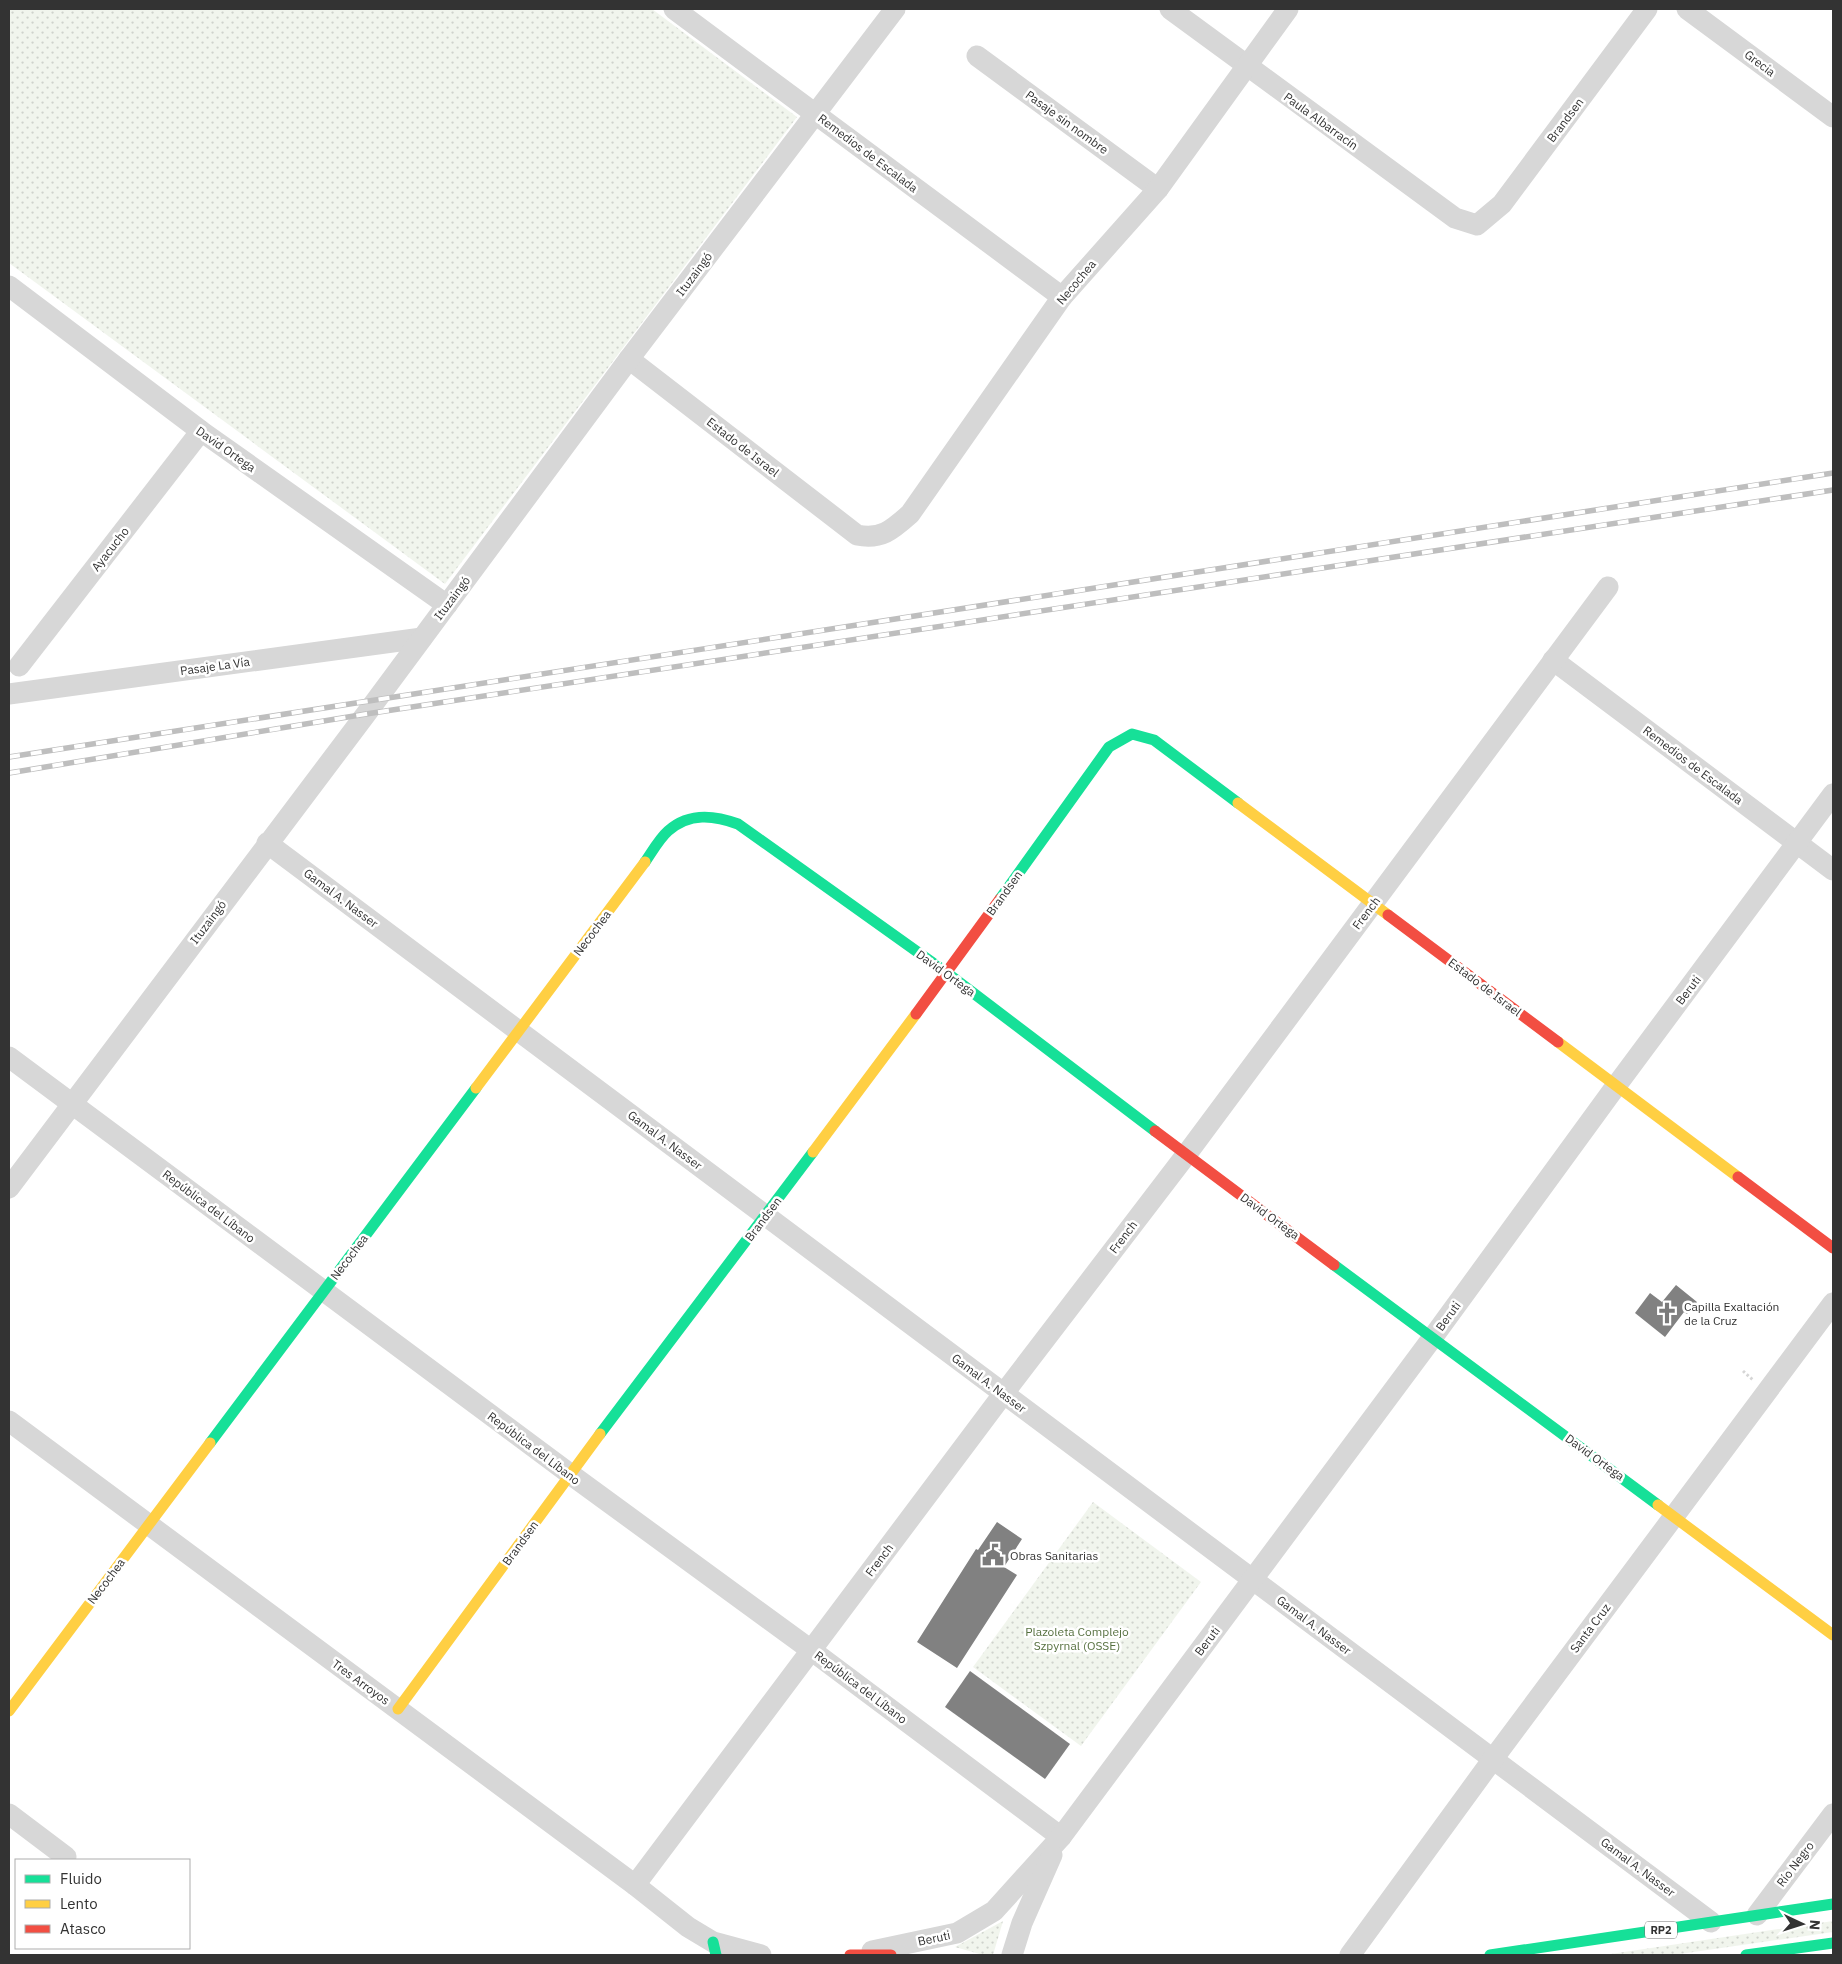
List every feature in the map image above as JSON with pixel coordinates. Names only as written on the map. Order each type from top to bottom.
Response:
[{"type":"main road","name":"Estado de Israel","points":[[1132,734],[1154,740],[1833,1248]]},
{"type":"main road","name":"Brandsen","points":[[398,1709],[570,1474],[766,1216],[946,973],[1109,747],[1132,734]]},
{"type":"main road","name":"David Ortega","points":[[699,816],[718,816],[738,824],[946,973],[1186,1155],[1833,1635]]},
{"type":"main road","name":"Necochea","points":[[9,1711],[668,831],[683,822],[699,816]]},
{"type":"main road","name":"RP2","points":[[1490,1955],[1833,1904]]},
{"type":"main road","points":[[1753,1955],[1833,1943]]},
{"type":"main road","points":[[855,1954],[891,1955]]},
{"type":"street","name":"Remedios de Escalada","points":[[674,9],[1062,297]]},
{"type":"street","name":"Ituzaingó","points":[[9,1188],[447,605],[629,359],[895,9]]},
{"type":"street","name":"Paula Albarracín","points":[[1170,9],[1455,218],[1477,226]]},
{"type":"street","name":"Necochea","points":[[857,535],[869,538],[883,534],[896,527],[910,514],[1062,297],[1158,189],[1288,9]]},
{"type":"street","name":"Brandsen","points":[[1477,226],[1502,204],[1648,9]]},
{"type":"street","name":"Grecia","points":[[1688,9],[1833,117]]},
{"type":"street","name":"Pasaje sin nombre","points":[[977,56],[1158,189]]},
{"type":"street","name":"David Ortega","points":[[9,286],[200,431],[447,605]]},
{"type":"street","name":"Estado de Israel","points":[[629,359],[857,535]]},
{"type":"street","name":"Ayacucho","points":[[14,663],[200,431]]},
{"type":"street","name":"French","points":[[635,1885],[1004,1393],[1186,1155],[1608,586]]},
{"type":"street","name":"Pasaje La Vía","points":[[18,693],[422,638]]},
{"type":"street","name":"Remedios de Escalada","points":[[1554,660],[1833,870]]},
{"type":"street","points":[[14,663],[18,693]]},
{"type":"street","name":"Beruti","points":[[855,1954],[957,1933],[994,1911],[1061,1837],[1433,1337],[1616,1086],[1833,794]]},
{"type":"street","name":"Gamal A. Nasser","points":[[268,843],[1712,1922]]},
{"type":"street","name":"República del Líbano","points":[[9,1057],[1061,1837]]},
{"type":"street","name":"Santa Cruz","points":[[1350,1955],[1493,1759],[1833,1303]]},
{"type":"street","name":"Tres Arroyos","points":[[9,1421],[635,1885],[688,1926],[714,1949],[760,1955]]},
{"type":"street","points":[[9,1814],[66,1857]]},
{"type":"street","name":"Río Negro","points":[[1757,1915],[1833,1814]]},
{"type":"street","name":"Beruti","points":[[1012,1955],[1022,1923],[1061,1837]]},
{"type":"green space","points":[[9,9],[652,9],[797,117],[445,584],[9,263]]},
{"type":"green space","name":"Plazoleta Complejo Szpyrnal (OSSE)","points":[[1093,1502],[1201,1582],[1081,1746],[973,1667]]},
{"type":"green space","points":[[1003,1921],[993,1955],[983,1955],[955,1947]]},
{"type":"green space","points":[[1833,1921],[1833,1932],[1673,1955],[1604,1955]]},
{"type":"building","points":[[1676,1285],[1697,1302],[1687,1314],[1684,1312],[1665,1337],[1635,1313],[1650,1293],[1662,1302]]},
{"type":"building","points":[[997,1522],[1022,1539],[1004,1567],[1017,1575],[957,1668],[917,1642],[976,1549],[978,1550]]},
{"type":"building","points":[[970,1671],[1070,1744],[1045,1779],[945,1707]]},
{"type":"railway","points":[[9,757],[1833,473]]},
{"type":"railway","points":[[9,773],[366,714],[1833,490]]},
{"type":"traffic: fast","points":[[1000,899],[1109,747],[1132,734],[1154,740],[1238,803]]},
{"type":"traffic: fast","points":[[645,862],[665,834],[684,821],[693,818],[711,817],[738,824],[947,973],[1155,1131]]},
{"type":"traffic: fast","points":[[210,1443],[476,1088]]},
{"type":"traffic: fast","points":[[600,1434],[813,1152]]},
{"type":"traffic: fast","points":[[1334,1265],[1658,1505]]},
{"type":"traffic: fast","points":[[1490,1955],[1833,1904]]},
{"type":"traffic: fast","points":[[713,1942],[716,1955]]},
{"type":"traffic: fast","points":[[1746,1955],[1833,1943]]},
{"type":"traffic: slow","points":[[1238,803],[1388,915]]},
{"type":"traffic: slow","points":[[476,1088],[645,862]]},
{"type":"traffic: slow","points":[[813,1152],[916,1014]]},
{"type":"traffic: slow","points":[[1558,1042],[1738,1177]]},
{"type":"traffic: slow","points":[[398,1709],[600,1434]]},
{"type":"traffic: slow","points":[[9,1711],[210,1443]]},
{"type":"traffic: slow","points":[[1658,1505],[1833,1635]]},
{"type":"traffic: jam","points":[[916,1014],[1000,899]]},
{"type":"traffic: jam","points":[[1388,915],[1558,1042]]},
{"type":"traffic: jam","points":[[1155,1131],[1334,1265]]},
{"type":"traffic: jam","points":[[1738,1177],[1833,1248]]},
{"type":"traffic: jam","points":[[850,1955],[891,1955]]},
{"type":"place","name":"Capilla Exaltación de la Cruz","points":[[1667,1313]]},
{"type":"place","name":"Obras Sanitarias","points":[[993,1555]]}]
